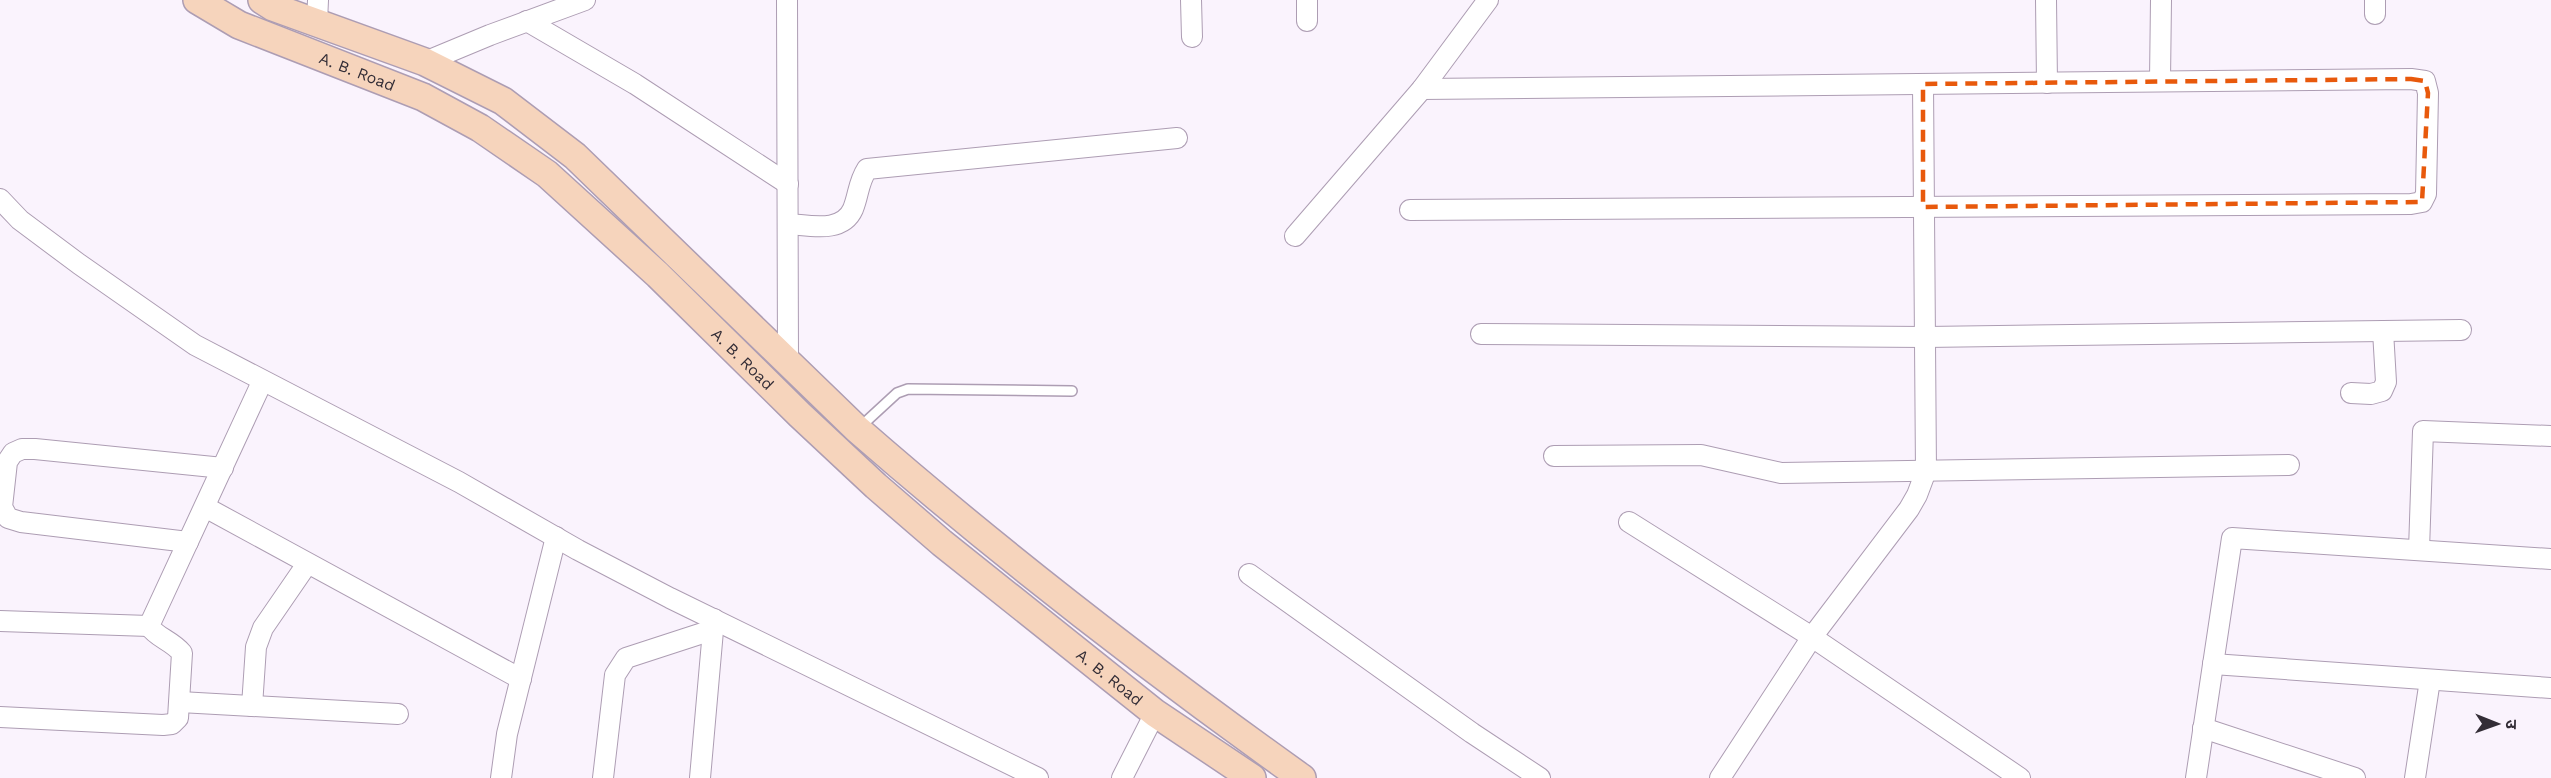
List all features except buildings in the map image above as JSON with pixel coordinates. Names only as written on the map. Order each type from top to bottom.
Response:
[{"type":"main road","name":"A. B. Road","points":[[197,0],[239,26],[423,97],[480,128],[547,174],[658,275],[800,415],[876,486],[942,543],[1155,713],[1251,778]]},
{"type":"main road","name":"A. B. Road","points":[[262,0],[273,7],[317,11],[503,101],[575,156],[857,429],[963,520],[1170,684],[1302,778]]},
{"type":"street","points":[[425,62],[585,0]]},
{"type":"street","points":[[787,0],[788,363]]},
{"type":"street","points":[[1191,0],[1192,37]]},
{"type":"street","points":[[1307,0],[1307,21]]},
{"type":"street","points":[[1295,236],[1422,89],[1488,0]]},
{"type":"street","points":[[2046,0],[2047,83]]},
{"type":"street","points":[[2160,80],[2161,0]]},
{"type":"street","points":[[527,21],[635,84],[788,184]]},
{"type":"street","points":[[1410,210],[2411,204],[2422,202],[2426,194],[2428,104],[2425,81],[2411,79],[1422,89]]},
{"type":"street","points":[[1720,778],[1812,637],[1909,509],[1926,471],[1923,84]]},
{"type":"street","points":[[788,224],[834,226],[845,222],[853,209],[859,181],[867,169],[1177,138]]},
{"type":"street","points":[[0,200],[21,220],[70,258],[195,345],[262,382],[459,482],[670,598],[713,625],[1038,778]]},
{"type":"street","points":[[1481,334],[1926,337],[2461,330]]},
{"type":"street","points":[[2351,393],[2371,394],[2382,391],[2385,382],[2383,331]]},
{"type":"street","points":[[149,626],[262,382]]},
{"type":"street","points":[[2419,550],[2423,431],[2551,436]]},
{"type":"street","points":[[188,542],[21,522],[8,518],[2,507],[7,462],[13,453],[22,449],[35,449],[223,468]]},
{"type":"street","points":[[1554,456],[1701,454],[1781,473],[2289,465]]},
{"type":"street","points":[[205,507],[521,679]]},
{"type":"street","points":[[1629,522],[1812,637],[2020,778]]},
{"type":"street","points":[[501,778],[507,734],[556,537]]},
{"type":"street","points":[[2196,778],[2232,538],[2551,559]]},
{"type":"street","points":[[252,706],[256,647],[263,628],[307,564]]},
{"type":"street","points":[[1249,574],[1472,733],[1540,778]]},
{"type":"street","points":[[0,621],[149,626]]},
{"type":"street","points":[[603,778],[615,675],[626,658],[713,625]]},
{"type":"street","points":[[700,778],[713,625]]},
{"type":"street","points":[[0,717],[172,724],[177,718],[180,702],[182,654],[172,642],[154,634],[149,626]]},
{"type":"street","points":[[2213,664],[2551,688]]},
{"type":"street","points":[[2415,778],[2430,680]]},
{"type":"street","points":[[180,702],[398,714]]},
{"type":"street","points":[[1122,778],[1155,713]]},
{"type":"street","points":[[2203,728],[2355,778]]},
{"type":"lane","points":[[857,429],[897,393],[908,389],[1072,391]]},
{"type":"highlighted area","points":[[2411,79],[2425,81],[2428,93],[2422,202],[1923,207],[1923,84]]}]
